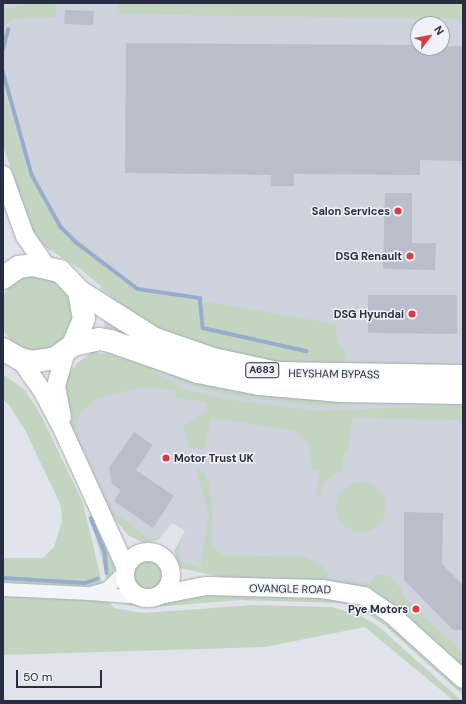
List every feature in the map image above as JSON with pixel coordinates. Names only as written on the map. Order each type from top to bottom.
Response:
[{"type":"highway","name":"A683","points":[[3,278],[19,267],[46,266],[60,271],[79,292]]},
{"type":"highway","points":[[70,348],[84,319],[79,292]]},
{"type":"highway","name":"HEYSHAM BYPASS","points":[[79,292],[155,339],[213,359],[277,373],[463,376]]},
{"type":"highway","name":"HEYSHAM BYPASS","points":[[70,348],[98,339],[110,341],[198,372],[259,384],[341,391],[463,393]]},
{"type":"highway","name":"A683","points":[[8,352],[44,362],[70,348]]},
{"type":"main road","points":[[4,186],[15,204],[24,236],[46,266]]},
{"type":"main road","points":[[63,430],[56,386],[70,348]]},
{"type":"main road","points":[[8,352],[42,390],[63,430],[126,569],[126,583],[140,596],[160,595],[171,579],[170,566],[160,554],[146,551],[122,535],[99,507]]},
{"type":"main road","points":[[126,569],[133,557],[146,551]]},
{"type":"main road","name":"OVANGLE ROAD","points":[[170,566],[185,578],[206,586]]},
{"type":"main road","name":"OVANGLE ROAD","points":[[160,595],[206,586],[322,588],[364,596],[391,614],[463,679]]},
{"type":"street","points":[[88,593],[107,588],[126,569]]},
{"type":"street","points":[[3,589],[140,596]]},
{"type":"shaded area","points":[[3,3],[463,3],[463,670],[390,602],[369,587],[183,568],[176,551],[185,531],[172,523],[156,539],[147,540],[107,506],[75,431],[72,369],[93,352],[108,354],[98,266],[38,230],[3,100]]},
{"type":"green space","points":[[30,3],[55,3],[57,17],[14,19],[3,25],[3,10]]},
{"type":"green space","points":[[119,3],[463,3],[463,19],[450,19],[450,16],[410,16],[410,18],[116,14]]},
{"type":"green space","points":[[3,89],[28,172],[60,224],[137,290],[336,324],[337,341],[346,355],[341,365],[275,362],[184,344],[122,309],[115,298],[79,268],[45,247],[31,227],[3,146]]},
{"type":"green space","points":[[29,276],[43,276],[57,282],[67,292],[73,306],[71,327],[67,334],[57,344],[43,350],[29,350],[15,344],[5,334],[-1,320],[-1,306],[5,292],[15,282]]},
{"type":"green space","points":[[93,352],[108,354],[153,369],[183,389],[226,399],[316,411],[463,405],[463,420],[352,418],[348,451],[343,455],[343,469],[324,482],[320,497],[316,497],[319,471],[312,469],[309,446],[297,431],[211,418],[204,449],[189,448],[183,426],[205,412],[207,402],[176,398],[174,390],[142,387],[96,399],[80,413],[75,431],[107,506],[148,538],[156,539],[172,523],[158,540],[144,543],[129,536],[108,511],[70,428],[64,394],[66,379],[78,362]]},
{"type":"green space","points":[[162,370],[420,400],[319,406],[227,395],[181,382]]},
{"type":"green space","points":[[3,374],[25,390],[41,415],[83,503],[102,583],[96,587],[3,582],[3,558],[43,558],[54,547],[62,521],[61,506],[25,430],[9,405],[3,400]]},
{"type":"green space","points":[[195,467],[204,473],[209,484],[213,516],[211,546],[223,555],[306,557],[322,566],[329,575],[326,578],[369,584],[376,575],[389,575],[402,590],[402,595],[463,653],[463,670],[390,602],[369,587],[321,580],[225,578],[180,568],[174,551],[185,531],[179,547],[181,561],[200,568],[209,514]]},
{"type":"green space","points":[[356,482],[366,482],[379,489],[386,502],[386,512],[379,525],[366,532],[356,532],[347,528],[340,521],[336,512],[336,502],[340,493],[347,486]]},
{"type":"green space","points":[[87,501],[115,563],[114,574],[107,581]]},
{"type":"green space","points":[[148,559],[159,563],[163,574],[159,585],[148,589],[137,585],[133,574],[137,563]]},
{"type":"green space","points":[[183,593],[319,596],[358,604],[386,619],[419,647],[463,688],[463,695],[384,625],[362,610],[340,603],[240,600],[155,607],[130,606],[112,599],[149,606]]},
{"type":"green space","points":[[26,596],[107,599],[114,608],[144,613],[253,605],[332,607],[361,616],[378,626],[462,701],[454,701],[365,627],[265,647],[3,655],[3,597]]},
{"type":"building","points":[[65,10],[94,11],[93,25],[64,24]]},
{"type":"building","points":[[126,43],[410,45],[410,56],[450,56],[450,47],[463,46],[463,161],[420,160],[420,175],[294,174],[294,186],[271,186],[271,175],[125,173]]},
{"type":"building","points":[[385,193],[412,193],[412,243],[436,243],[435,270],[383,269]]},
{"type":"building","name":"DSG Hyundai","points":[[368,295],[457,295],[457,334],[368,333]]},
{"type":"building","points":[[134,432],[153,445],[136,470],[174,496],[153,528],[114,501],[121,490],[112,484],[109,468]]},
{"type":"building","points":[[404,512],[443,513],[442,564],[463,585],[463,630],[453,630],[404,580]]},
{"type":"waterway","points":[[3,49],[8,30]]},
{"type":"waterway","points":[[3,71],[32,175],[61,227],[77,243],[138,289],[200,298],[203,328],[306,351]]},
{"type":"waterway","points":[[91,518],[105,553],[107,573]]},
{"type":"waterway","points":[[3,578],[85,583],[97,579]]},
{"type":"place","name":"Salon Services","points":[[398,211]]},
{"type":"place","name":"DSG Renault","points":[[410,256]]},
{"type":"place","name":"DSG Hyundai","points":[[412,314]]},
{"type":"place","name":"Motor Trust UK","points":[[166,458]]},
{"type":"place","name":"Pye Motors","points":[[416,609]]}]
